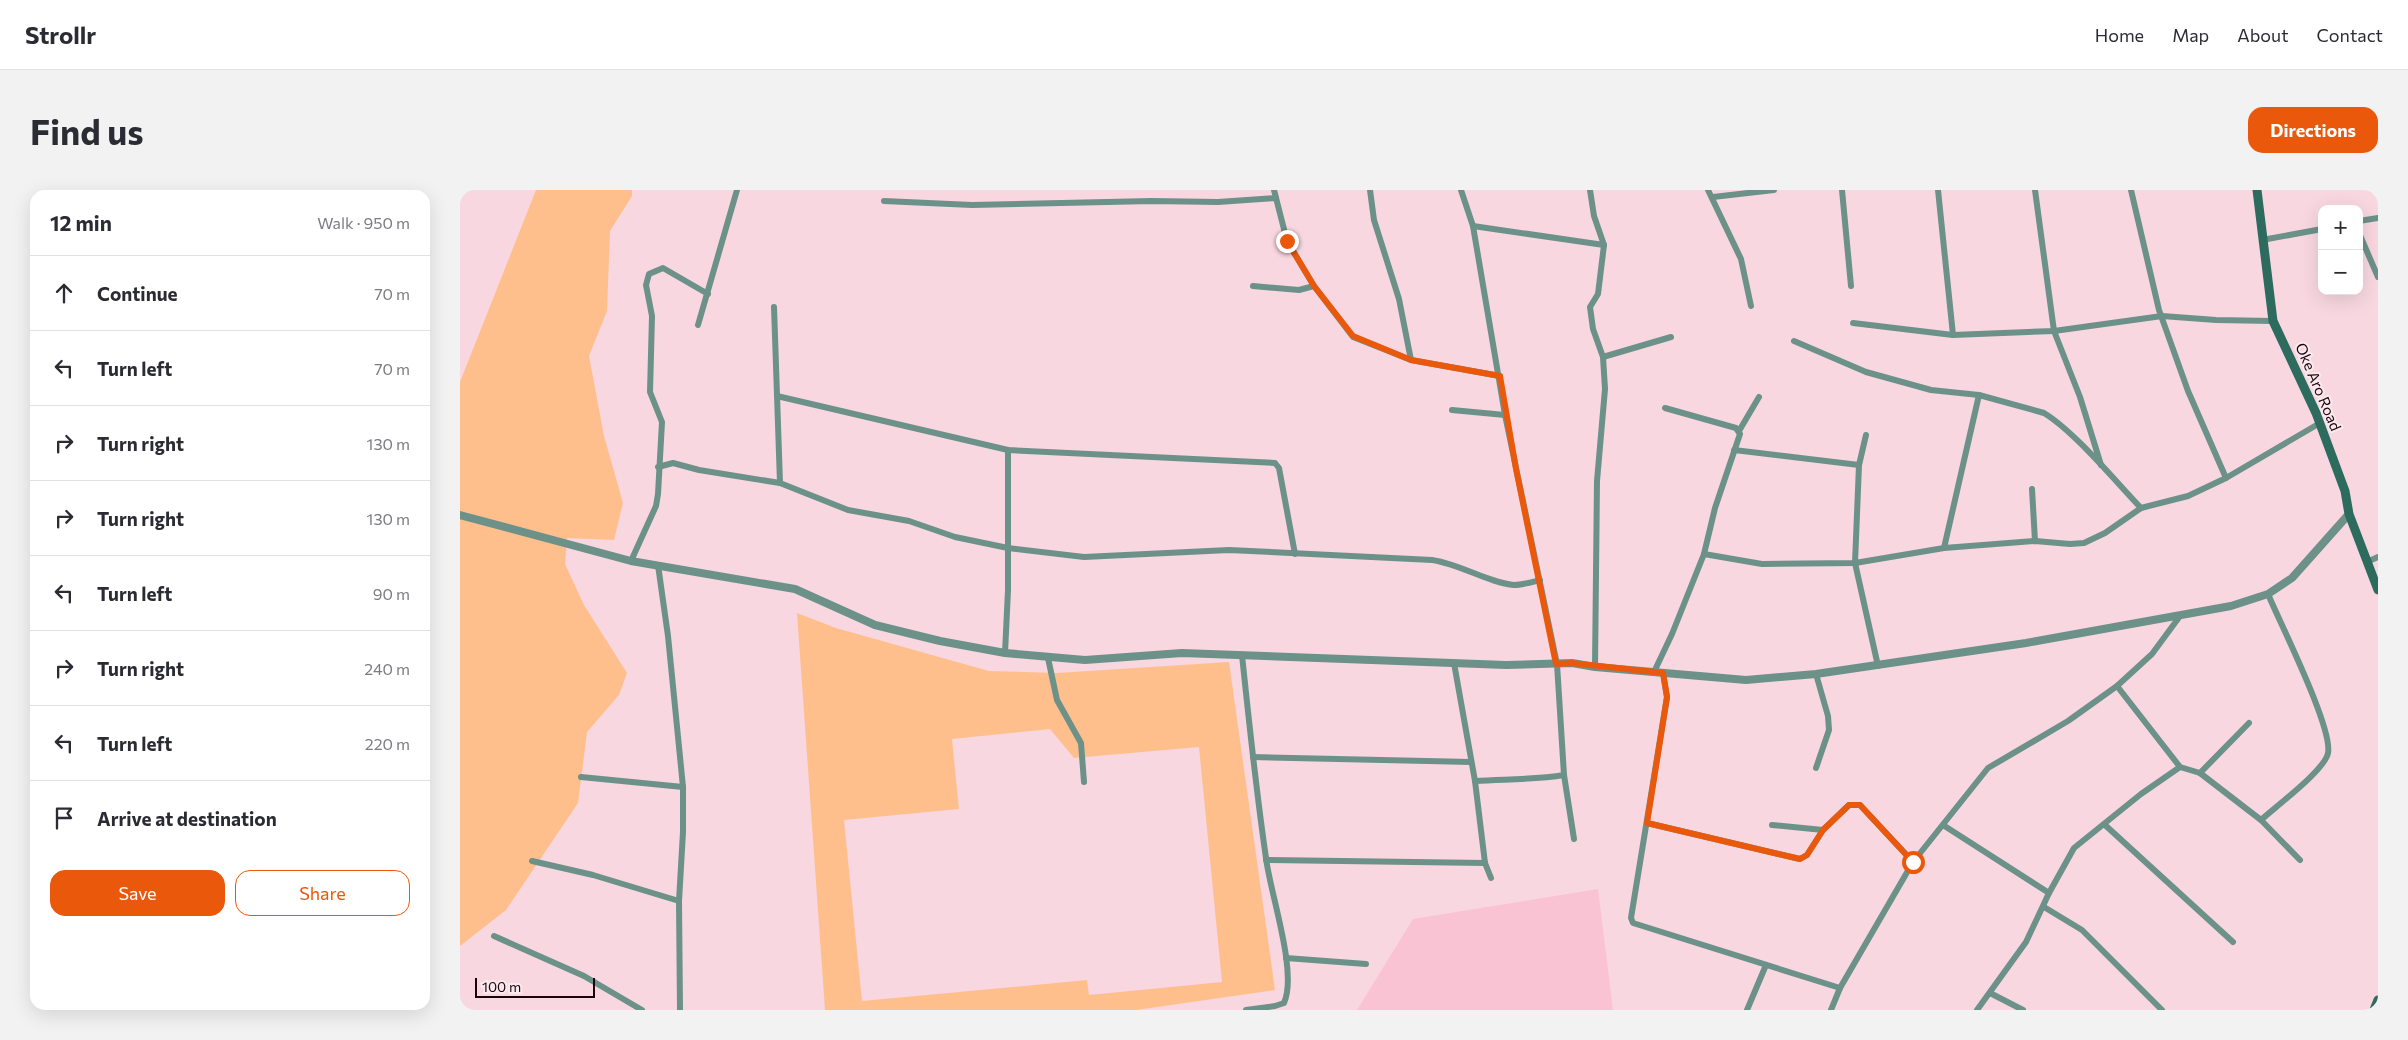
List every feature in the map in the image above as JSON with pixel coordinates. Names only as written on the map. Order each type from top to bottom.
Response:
[{"type":"main road","name":"Oke Aro Road","points":[[2257,190],[2273,321],[2320,423],[2346,491],[2348,514],[2378,590]]},
{"type":"main road","points":[[2374,1010],[2378,1000]]},
{"type":"street","points":[[698,325],[737,190]]},
{"type":"street","points":[[1274,190],[1287,241],[1314,286],[1353,336],[1411,360],[1500,376]]},
{"type":"street","points":[[1370,190],[1374,220],[1399,299],[1411,360]]},
{"type":"street","points":[[1461,190],[1473,226],[1500,376],[1505,415],[1556,664],[1564,776],[1574,838]]},
{"type":"street","points":[[1590,190],[1594,216],[1604,245],[1598,294],[1590,307],[1593,329],[1604,356],[1605,389],[1597,481],[1595,667]]},
{"type":"street","points":[[1708,190],[1713,197],[1740,259],[1751,306]]},
{"type":"street","points":[[1713,197],[1774,190]]},
{"type":"street","points":[[1842,190],[1851,286]]},
{"type":"street","points":[[1938,190],[1953,335]]},
{"type":"street","points":[[2035,190],[2054,331],[2080,397],[2102,466]]},
{"type":"street","points":[[2131,190],[2162,316],[2185,384],[2226,478]]},
{"type":"street","points":[[884,201],[972,205],[1152,201],[1218,202],[1276,198]]},
{"type":"street","points":[[2363,220],[2378,218]]},
{"type":"street","points":[[1473,226],[1604,245]]},
{"type":"street","points":[[2262,240],[2318,229]]},
{"type":"street","points":[[2363,240],[2375,262],[2378,277]]},
{"type":"street","points":[[631,561],[656,506],[662,422],[650,392],[652,316],[646,285],[649,274],[663,268],[708,294]]},
{"type":"street","points":[[1253,286],[1300,290],[1314,286]]},
{"type":"street","points":[[774,307],[780,483]]},
{"type":"street","points":[[1853,323],[1953,335],[2054,331],[2162,316],[2216,320],[2273,321]]},
{"type":"street","points":[[1604,356],[1670,336]]},
{"type":"street","points":[[1794,341],[1866,372],[1931,390],[1979,395],[2044,413],[2052,418],[2102,466],[2141,508]]},
{"type":"street","points":[[1944,548],[1979,395]]},
{"type":"street","points":[[777,396],[1008,450],[1275,463],[1279,468],[1295,554]]},
{"type":"street","points":[[1654,672],[1672,634],[1704,554],[1714,508],[1739,431],[1759,397]]},
{"type":"street","points":[[1665,408],[1739,431]]},
{"type":"street","points":[[1452,410],[1505,415]]},
{"type":"street","points":[[1704,554],[1762,564],[1855,563],[1944,548],[2035,541],[2070,544],[2084,542],[2105,533],[2141,508],[2188,496],[2226,478],[2320,423]]},
{"type":"street","points":[[1866,435],[1859,465],[1855,563],[1878,666]]},
{"type":"street","points":[[1005,652],[1008,450]]},
{"type":"street","points":[[1734,450],[1859,465]]},
{"type":"street","points":[[658,467],[673,463],[699,470],[780,483],[848,510],[892,517],[955,537],[1008,548],[1084,557],[1229,550],[1432,560],[1448,562],[1504,583],[1516,585],[1540,580]]},
{"type":"street","points":[[2032,488],[2035,541]]},
{"type":"street","points":[[460,515],[621,559],[795,589],[874,625],[940,641],[1048,658],[1085,660],[1182,653],[1454,663],[1572,663],[1595,667],[1746,680],[1878,666],[2026,643],[2231,606],[2268,594],[2292,578],[2348,514]]},
{"type":"street","points":[[2368,561],[2378,557]]},
{"type":"street","points":[[658,565],[668,636],[682,787],[683,832],[679,901],[680,1010]]},
{"type":"street","points":[[2261,820],[2321,767],[2328,754],[2321,716],[2268,594]]},
{"type":"street","points":[[1830,1010],[1840,988],[1913,862],[1982,775],[1994,762],[2068,722],[2117,686],[2152,654],[2180,616]]},
{"type":"street","points":[[1242,654],[1266,860],[1286,958],[1288,987],[1284,1003],[1247,1010]]},
{"type":"street","points":[[1048,658],[1057,700],[1081,743],[1084,782]]},
{"type":"street","points":[[1454,663],[1470,762],[1475,781],[1485,863],[1491,878]]},
{"type":"street","points":[[1663,673],[1667,697],[1642,844],[1631,918],[1633,923],[1840,988]]},
{"type":"street","points":[[1816,674],[1828,716],[1829,730],[1816,768]]},
{"type":"street","points":[[2117,686],[2180,767],[2200,773],[2261,820],[2300,860]]},
{"type":"street","points":[[2200,773],[2249,723]]},
{"type":"street","points":[[1253,757],[1470,762]]},
{"type":"street","points":[[1977,1010],[2026,942],[2049,893],[2074,848],[2105,825],[2141,794],[2180,767]]},
{"type":"street","points":[[1475,781],[1536,780],[1564,776]]},
{"type":"street","points":[[580,777],[682,787]]},
{"type":"street","points":[[1647,823],[1793,859],[1800,859],[1807,855],[1823,830],[1849,805],[1860,805],[1913,862]]},
{"type":"street","points":[[1772,825],[1823,830]]},
{"type":"street","points":[[1943,825],[2049,893]]},
{"type":"street","points":[[2105,825],[2233,942]]},
{"type":"street","points":[[1266,860],[1485,863]]},
{"type":"street","points":[[532,861],[593,875],[679,901]]},
{"type":"street","points":[[2044,907],[2082,930],[2162,1010]]},
{"type":"street","points":[[494,936],[584,976],[642,1010]]},
{"type":"street","points":[[1286,958],[1366,964]]},
{"type":"street","points":[[1747,1010],[1766,965]]},
{"type":"street","points":[[1990,993],[2023,1010]]},
{"type":"shaded area","points":[[536,190],[632,190],[632,196],[610,231],[607,311],[589,356],[604,436],[623,503],[614,540],[567,538],[565,564],[584,605],[627,673],[619,695],[587,732],[578,803],[506,910],[460,946],[460,382]]},
{"type":"shaded area","points":[[797,613],[836,628],[989,671],[1057,673],[1229,662],[1275,990],[1136,1010],[825,1010]],"holes":[[[1050,729],[1074,758],[1199,747],[1222,982],[1089,995],[1087,980],[862,1001],[844,820],[959,809],[952,739]]]},
{"type":"shaded area","points":[[1598,889],[1613,1010],[1357,1010],[1413,919]]},
{"type":"route","points":[[1287,241],[1314,286],[1353,336],[1411,360],[1500,376],[1505,415],[1547,612],[1556,664],[1572,663],[1663,673],[1667,697],[1647,823],[1793,859],[1800,859],[1807,855],[1823,830],[1849,805],[1854,804],[1860,805],[1913,862]]}]
